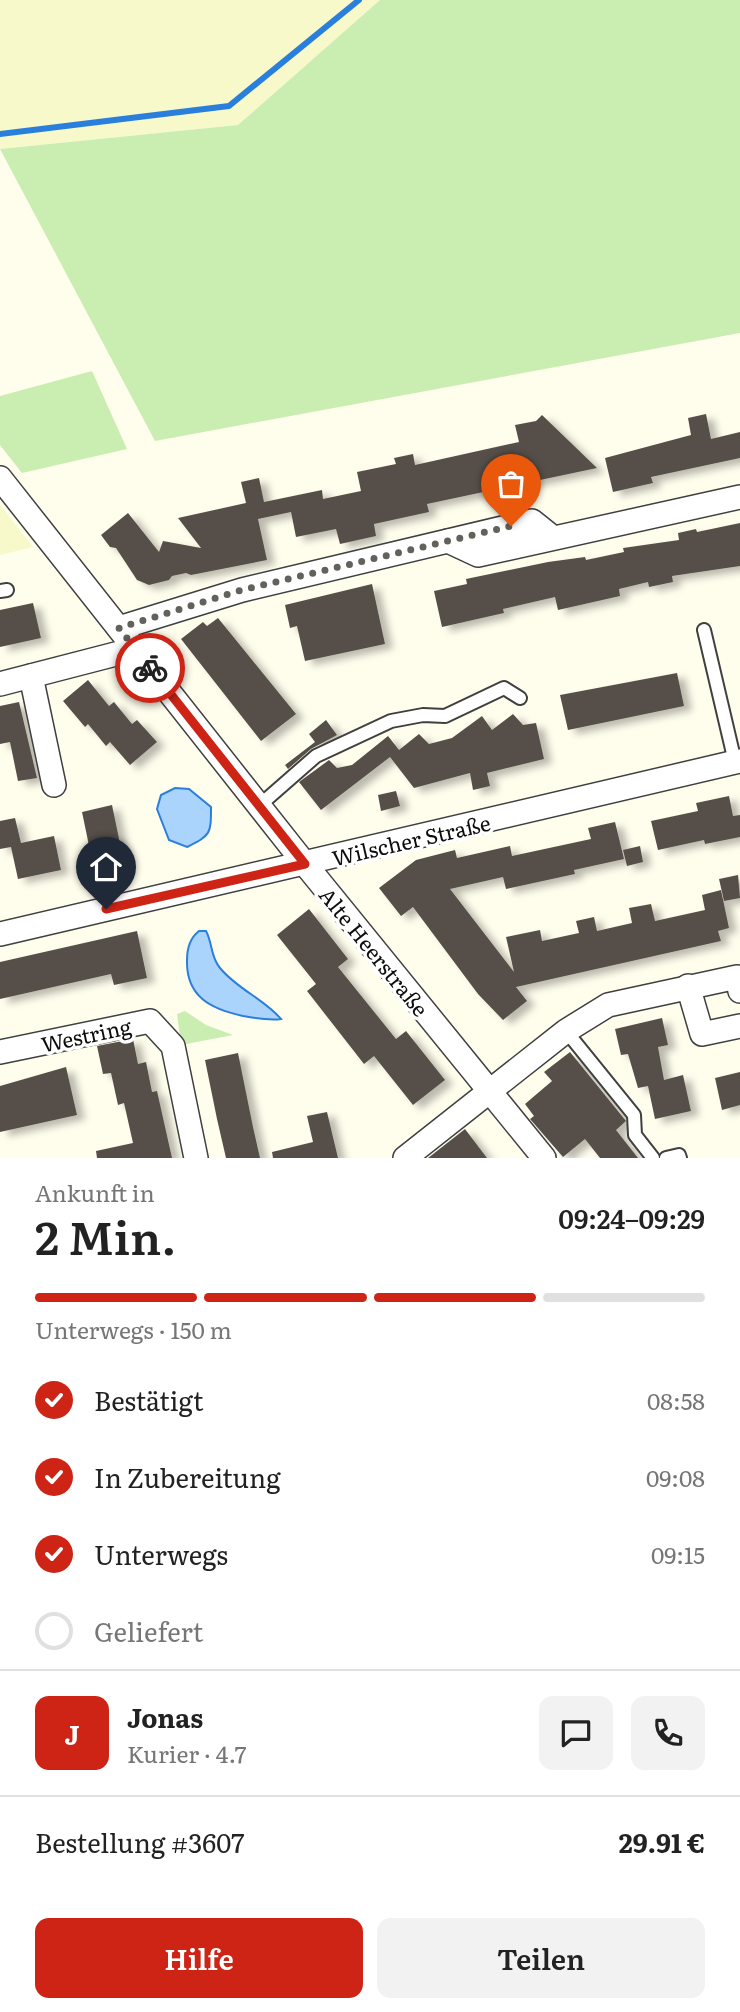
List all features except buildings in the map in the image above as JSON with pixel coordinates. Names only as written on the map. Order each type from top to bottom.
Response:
[{"type":"street","name":"Alte Heerstraße","points":[[0,478],[305,864],[544,1158]]},
{"type":"street","points":[[119,628],[242,590],[532,521],[552,537],[740,497]]},
{"type":"street","points":[[0,684],[135,649]]},
{"type":"street","points":[[31,676],[54,785]]},
{"type":"street","name":"Wilscher Straße","points":[[0,934],[738,762]]},
{"type":"street","points":[[405,1158],[566,1031],[608,1005],[737,977],[740,991]]},
{"type":"street","points":[[688,986],[702,1034],[740,1026]]},
{"type":"street","name":"Westring","points":[[0,1052],[150,1021],[173,1046],[195,1158]]},
{"type":"lane","points":[[704,630],[738,762]]},
{"type":"lane","points":[[260,805],[316,756],[391,721],[424,715],[445,716],[503,688],[520,698]]},
{"type":"lane","points":[[566,1031],[634,1115],[635,1135],[653,1158]]},
{"type":"lane","points":[[666,1158],[679,1155],[680,1158]]},
{"type":"green space","points":[[0,0],[380,0],[238,125],[0,149]]},
{"type":"green space","points":[[380,0],[740,0],[740,333],[155,441],[0,149],[238,125]]},
{"type":"green space","points":[[92,371],[127,449],[22,473],[0,445],[0,396]]},
{"type":"green space","points":[[0,505],[33,547],[0,555]]},
{"type":"green space","points":[[185,1011],[206,1025],[233,1035],[181,1045],[177,1014]]},
{"type":"water","points":[[175,788],[189,789],[211,807],[208,833],[187,847],[169,840],[157,809],[161,795]]},
{"type":"water","points":[[199,931],[206,931],[220,968],[281,1019],[262,1019],[231,1013],[211,1005],[196,992],[188,973],[187,956],[191,940]]},
{"type":"waterway","points":[[0,134],[229,106],[359,0]]},
{"type":"way so far","points":[[150,668],[119,628],[242,590],[511,526]]},
{"type":"route","points":[[106,909],[305,864],[150,668]]}]
